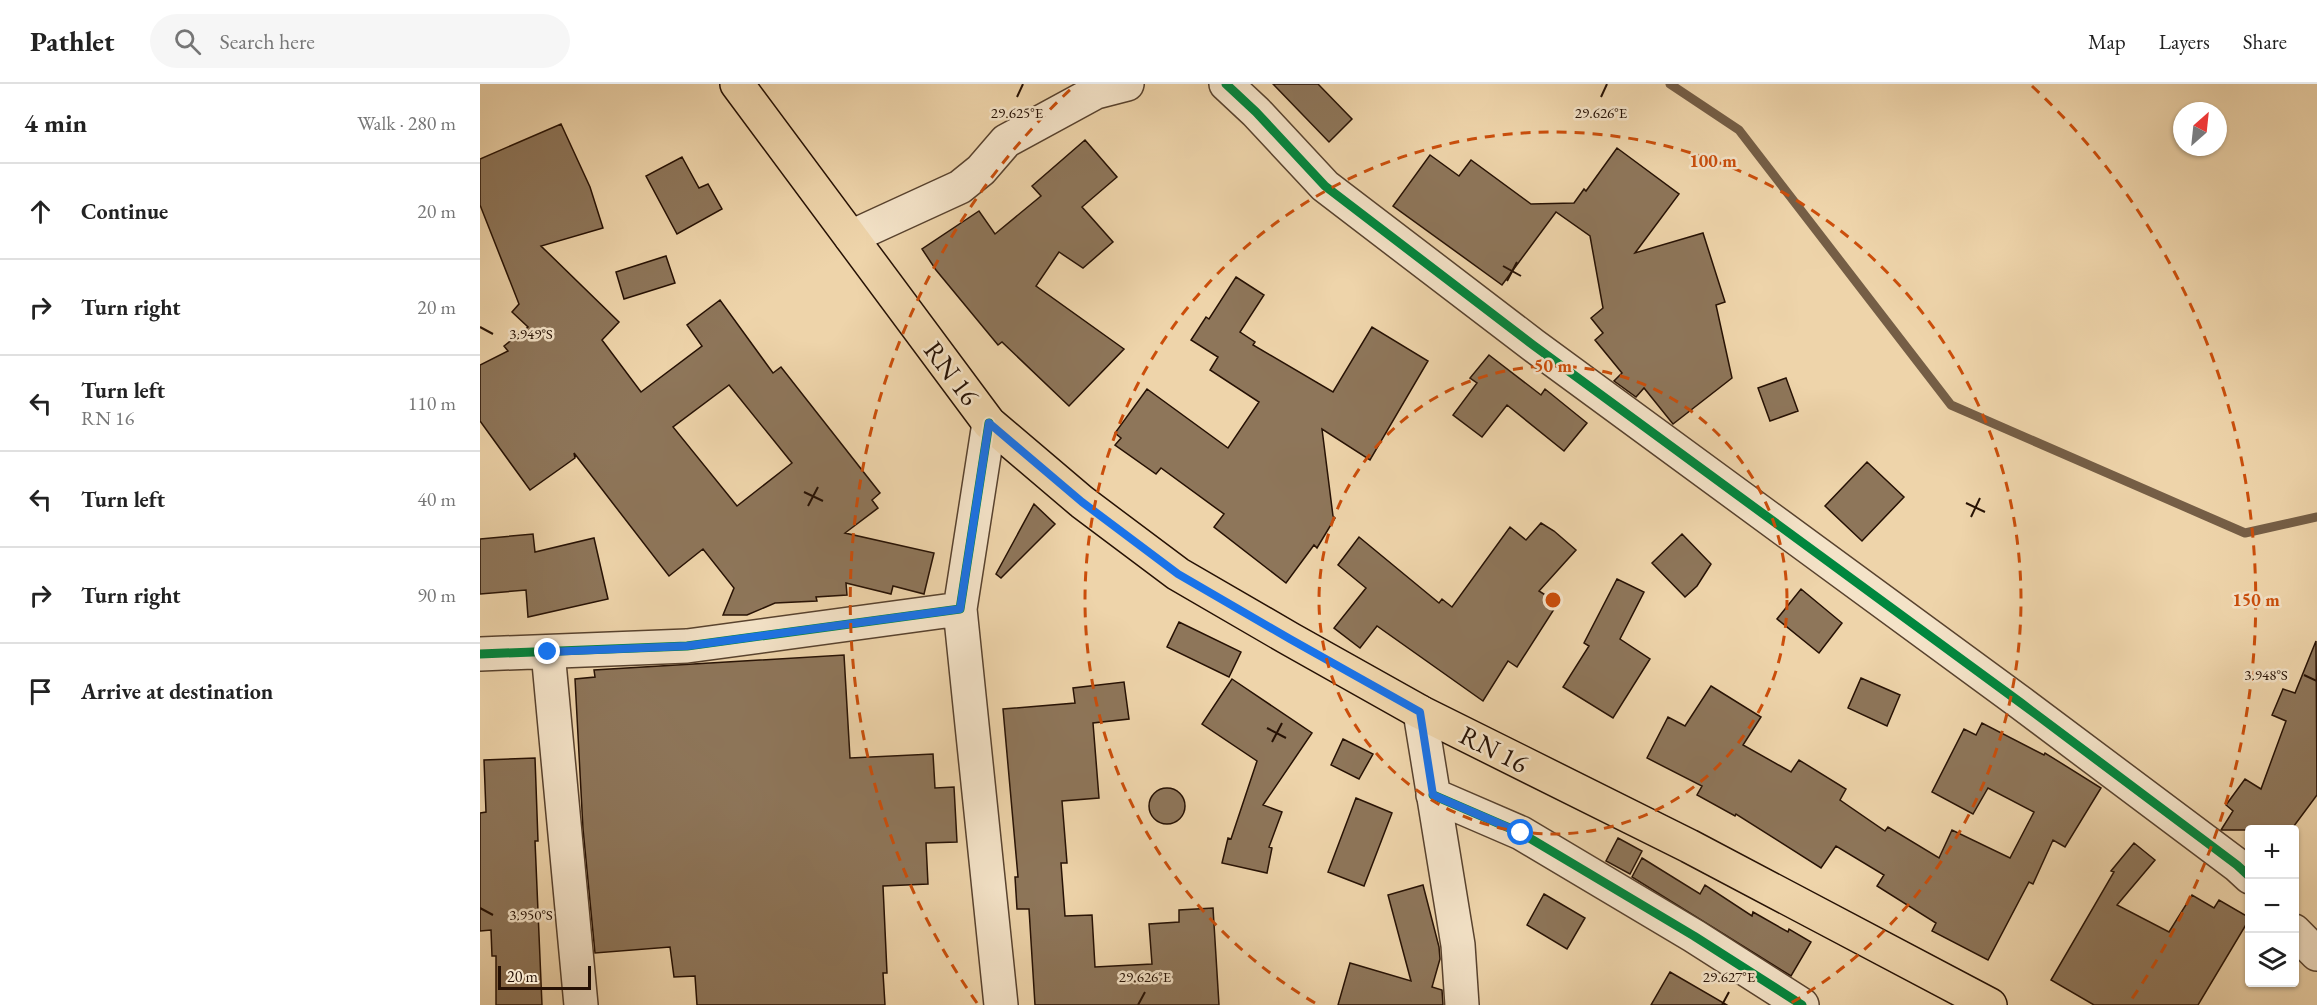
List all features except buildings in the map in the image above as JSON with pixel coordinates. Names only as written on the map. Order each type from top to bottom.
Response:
[{"type":"main road","name":"RN 16","points":[[737,84],[989,423],[1082,502],[1178,574],[1420,712],[1689,846],[1990,1005]]},
{"type":"street","points":[[850,237],[960,187],[981,170],[1006,141],[1096,92],[1127,84]]},
{"type":"street","points":[[1226,84],[1256,112],[1325,186],[1533,345],[2031,710],[2245,872]]},
{"type":"street","points":[[989,423],[960,609],[1001,1005]]},
{"type":"street","points":[[480,654],[687,646],[960,609]]},
{"type":"street","points":[[548,652],[581,1005]]},
{"type":"street","points":[[1420,712],[1458,945],[1462,1005]]},
{"type":"street","points":[[1433,795],[1521,833],[1694,936],[1802,1005]]},
{"type":"street","points":[[2297,933],[2317,954]]},
{"type":"waterway","points":[[1670,84],[1739,130],[1951,405],[2245,533],[2317,517]]},
{"type":"cycle path","points":[[1226,84],[1256,112],[1325,186],[1533,345],[2021,703],[2245,872]]},
{"type":"cycle path","points":[[480,654],[687,646],[960,609],[989,423]]},
{"type":"cycle path","points":[[1433,795],[1521,833],[1694,936],[1802,1005]]},
{"type":"route","points":[[548,652],[687,646],[960,609],[989,423],[1082,502],[1178,574],[1420,712],[1433,795],[1521,833]]}]
